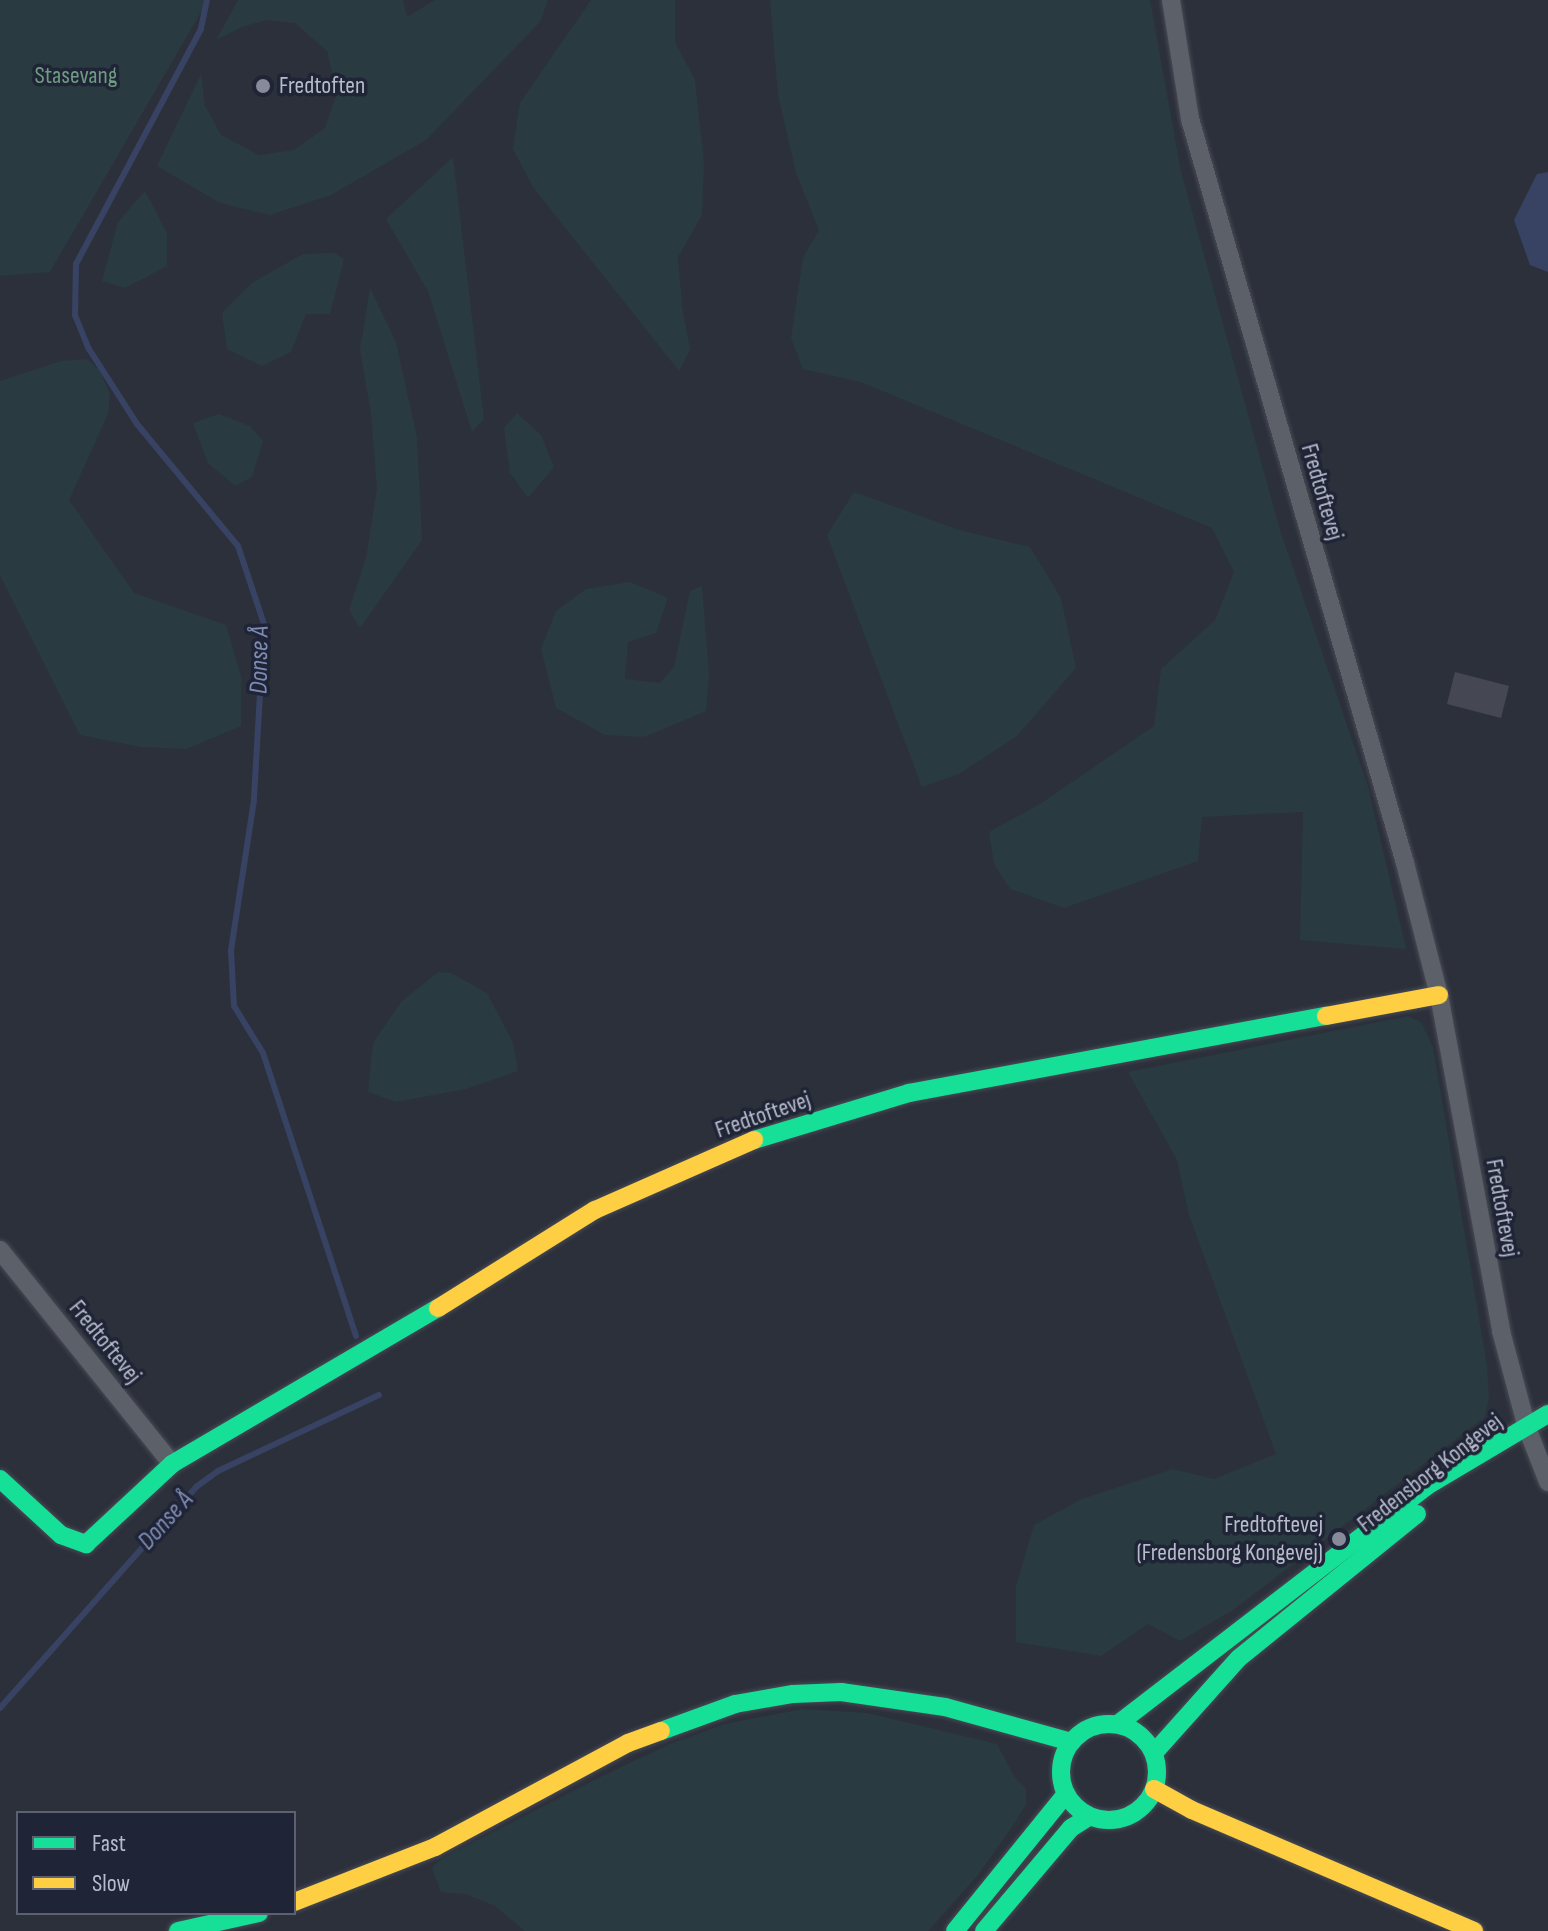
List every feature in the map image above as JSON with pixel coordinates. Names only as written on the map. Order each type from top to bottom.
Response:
[{"type":"main road","name":"Fredtoftevej","points":[[0,1479],[61,1535],[86,1544],[172,1464],[462,1294],[595,1210],[753,1140],[909,1093],[1439,995]]},
{"type":"main road","name":"Fredensborg Kongevej","points":[[1118,1724],[1186,1675],[1356,1538],[1427,1486],[1548,1414]]},
{"type":"main road","name":"Fredensborg Kongevej","points":[[1154,1753],[1239,1658],[1527,1428]]},
{"type":"main road","points":[[296,1901],[435,1847],[628,1743],[735,1704],[793,1694],[841,1692],[894,1697],[945,1707],[1022,1731],[1071,1742]]},
{"type":"main road","points":[[1118,1724],[1133,1729],[1154,1753],[1157,1765],[1154,1789],[1146,1803],[1121,1819],[1090,1816],[1066,1794],[1061,1767],[1071,1742],[1092,1726],[1118,1724]]},
{"type":"main road","points":[[1154,1789],[1192,1810],[1474,1931]]},
{"type":"main road","points":[[955,1931],[1066,1794]]},
{"type":"main road","points":[[984,1931],[1071,1828],[1090,1816]]},
{"type":"main road","points":[[178,1931],[250,1915]]},
{"type":"street","name":"Fredtoftevej","points":[[1171,0],[1190,119],[1405,863],[1439,995],[1501,1331],[1527,1428],[1548,1482]]},
{"type":"street","name":"Fredtoftevej","points":[[0,1250],[172,1464]]},
{"type":"green space","name":"Stasevang","points":[[0,0],[208,0],[50,272],[0,276]]},
{"type":"green space","points":[[238,0],[403,0],[407,17],[435,0],[548,0],[540,22],[426,140],[331,195],[270,215],[220,203],[157,166],[201,74],[205,106],[221,135],[259,155],[294,150],[325,128],[337,93],[327,51],[295,23],[267,20],[242,27],[216,40]]},
{"type":"green space","points":[[591,0],[675,0],[675,42],[695,80],[704,162],[702,215],[678,257],[690,349],[679,371],[533,187],[513,149],[520,103]]},
{"type":"green space","points":[[770,0],[1150,0],[1181,172],[1280,530],[1368,786],[1406,949],[1300,940],[1303,812],[1202,817],[1198,861],[1064,908],[1010,889],[994,864],[989,832],[1040,804],[1154,726],[1161,669],[1215,620],[1234,572],[1212,528],[861,382],[803,369],[791,338],[803,258],[819,230],[796,173],[778,95]]},
{"type":"green space","points":[[453,157],[484,419],[472,432],[428,291],[386,219]]},
{"type":"green space","points":[[145,191],[167,233],[167,266],[125,288],[102,281],[118,222]]},
{"type":"green space","points":[[334,253],[344,259],[330,314],[306,314],[291,352],[262,366],[227,349],[222,313],[252,283],[303,254]]},
{"type":"green space","points":[[370,288],[396,342],[417,437],[422,540],[360,628],[349,610],[366,558],[377,489],[371,413],[360,350]]},
{"type":"green space","points":[[87,359],[100,371],[110,395],[108,414],[69,500],[134,593],[226,625],[241,676],[241,726],[186,749],[141,747],[80,735],[0,575],[0,381],[61,361]]},
{"type":"green space","points":[[517,413],[541,435],[554,467],[528,498],[510,473],[504,428]]},
{"type":"green space","points":[[219,414],[250,426],[263,441],[252,477],[235,486],[208,463],[193,423]]},
{"type":"green space","points":[[854,492],[959,530],[1030,547],[1061,598],[1076,668],[1017,736],[959,774],[922,787],[827,535]]},
{"type":"green space","points":[[630,582],[668,598],[656,633],[628,642],[625,679],[660,683],[674,667],[690,591],[702,586],[709,674],[706,711],[644,737],[605,735],[556,708],[541,649],[556,611],[586,589]]},
{"type":"green space","points":[[438,972],[451,973],[487,993],[513,1043],[518,1071],[466,1089],[396,1102],[368,1092],[373,1043],[401,1002]]},
{"type":"green space","points":[[1408,1016],[1421,1022],[1433,1047],[1487,1366],[1489,1396],[1485,1417],[1233,1610],[1180,1641],[1148,1624],[1101,1656],[1016,1642],[1016,1586],[1034,1525],[1082,1499],[1173,1469],[1214,1479],[1276,1454],[1189,1215],[1177,1160],[1128,1072]]},
{"type":"green space","points":[[802,1709],[867,1713],[997,1744],[1015,1778],[1026,1789],[1026,1804],[1012,1827],[978,1875],[928,1931],[525,1931],[495,1906],[465,1894],[441,1892],[432,1868],[442,1858],[598,1778],[670,1744],[724,1724]]},
{"type":"water","points":[[1548,172],[1548,272],[1530,265],[1514,220],[1537,174]]},
{"type":"building","points":[[1455,672],[1509,686],[1501,718],[1447,704]]},
{"type":"waterway","name":"Donse Å","points":[[207,0],[201,29],[76,264],[75,315],[89,349],[137,424],[238,546],[264,624],[254,800],[231,951],[234,1006],[263,1053],[356,1336]]},
{"type":"waterway","name":"Donse Å","points":[[0,1708],[196,1487],[218,1471],[379,1395]]},
{"type":"traffic: fast","points":[[754,1140],[909,1093],[1326,1016]]},
{"type":"traffic: fast","points":[[0,1479],[61,1535],[86,1544],[172,1464],[438,1308]]},
{"type":"traffic: fast","points":[[1118,1724],[1427,1486],[1548,1414]]},
{"type":"traffic: fast","points":[[1154,1753],[1239,1658],[1417,1514]]},
{"type":"traffic: fast","points":[[661,1731],[735,1704],[793,1694],[841,1692],[945,1707],[1071,1742]]},
{"type":"traffic: fast","points":[[1109,1724],[1127,1728],[1143,1738],[1153,1754],[1157,1772],[1153,1790],[1143,1806],[1127,1816],[1109,1820],[1091,1816],[1075,1806],[1065,1790],[1061,1772],[1065,1754],[1075,1738],[1091,1728],[1109,1724]]},
{"type":"traffic: fast","points":[[955,1931],[1066,1794]]},
{"type":"traffic: fast","points":[[984,1931],[1071,1828],[1090,1816]]},
{"type":"traffic: fast","points":[[178,1931],[250,1915]]},
{"type":"traffic: slow","points":[[1326,1016],[1439,995]]},
{"type":"traffic: slow","points":[[438,1308],[595,1210],[754,1140]]},
{"type":"traffic: slow","points":[[296,1901],[435,1847],[628,1743],[661,1731]]},
{"type":"traffic: slow","points":[[1154,1789],[1192,1810],[1474,1931]]},
{"type":"place","name":"Fredtoften","points":[[263,86]]},
{"type":"place","name":"Fredtoftevej (Fredensborg Kongevej)","points":[[1339,1539]]}]
